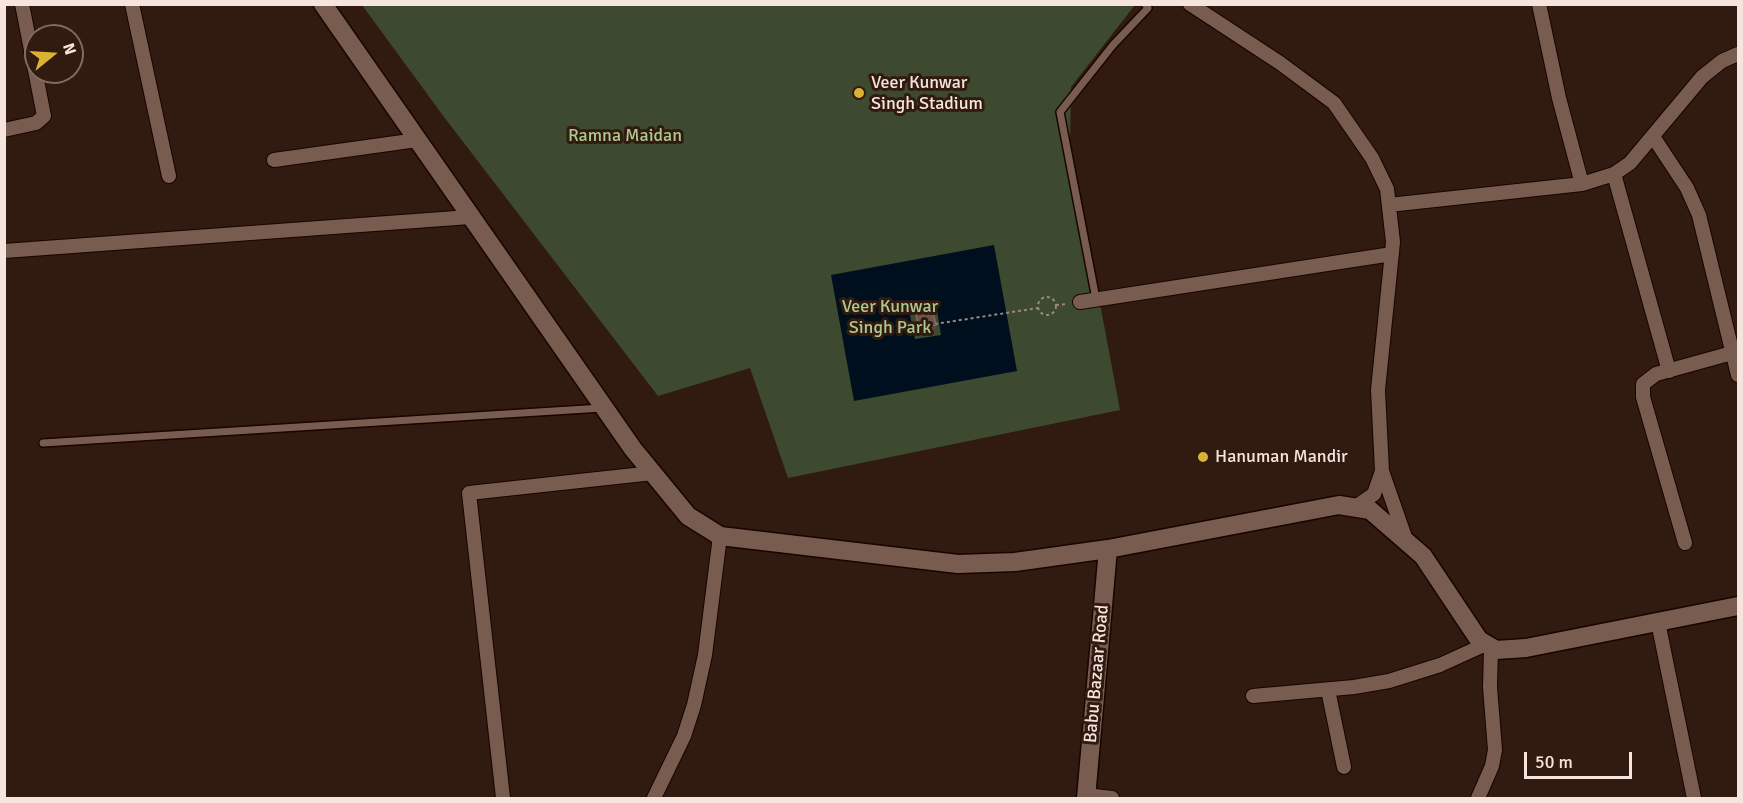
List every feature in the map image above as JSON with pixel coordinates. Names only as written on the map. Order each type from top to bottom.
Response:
[{"type":"street","points":[[4,130],[36,123],[44,116],[22,4]]},
{"type":"street","points":[[132,4],[169,176]]},
{"type":"street","points":[[323,4],[604,408],[688,516],[720,536],[958,564],[1015,562],[1107,549],[1340,505],[1370,510],[1423,556],[1487,647],[1495,750],[1492,766],[1478,798]]},
{"type":"street","points":[[1190,4],[1280,63],[1334,103],[1372,158],[1387,189],[1392,254],[1378,390],[1382,471],[1406,541]]},
{"type":"street","points":[[1539,4],[1559,98],[1582,184]]},
{"type":"street","points":[[1389,206],[1582,184],[1614,174],[1630,164],[1654,138],[1702,77],[1722,62],[1738,54]]},
{"type":"street","points":[[1654,138],[1683,181],[1699,215],[1738,375]]},
{"type":"street","points":[[274,160],[417,140]]},
{"type":"street","points":[[1614,174],[1669,371]]},
{"type":"street","points":[[4,251],[470,217]]},
{"type":"street","points":[[1080,302],[1392,254]]},
{"type":"street","points":[[1685,543],[1642,390],[1647,380],[1669,371],[1731,353]]},
{"type":"street","points":[[1354,508],[1374,494],[1382,471]]},
{"type":"street","points":[[503,798],[469,493],[653,473]]},
{"type":"street","points":[[654,798],[684,736],[694,705],[705,655],[720,536]]},
{"type":"street","name":"Babu Bazaar Road","points":[[1086,797],[1107,549]]},
{"type":"street","points":[[1253,696],[1328,690],[1399,678],[1487,647],[1526,648],[1738,606]]},
{"type":"street","points":[[1658,622],[1694,798]]},
{"type":"street","points":[[1328,690],[1344,767]]},
{"type":"street","points":[[1086,797],[1112,798]]},
{"type":"lane","points":[[1096,299],[1060,112],[1113,45],[1148,8],[1145,4]]},
{"type":"lane","points":[[43,443],[604,408]]},
{"type":"path","points":[[935,324],[1038,308],[1047,315],[1055,311],[1056,305],[1054,300],[1046,297],[1039,302],[1038,308]]},
{"type":"green space","name":"Ramna Maidan","points":[[362,5],[1135,5],[1071,87],[1070,144],[1120,410],[788,478],[750,368],[658,396],[444,117]]},
{"type":"water","points":[[994,245],[1017,371],[854,401],[831,275]],"holes":[[[937,310],[941,335],[915,339],[910,315]]]},
{"type":"building","points":[[933,312],[936,325],[918,328],[916,314]]},
{"type":"place","name":"Veer Kunwar Singh Stadium","points":[[859,93]]},
{"type":"place","name":"Hanuman Mandir","points":[[1203,457]]},
{"type":"park label","name":"Veer Kunwar Singh Park","points":[[890,317]]}]
